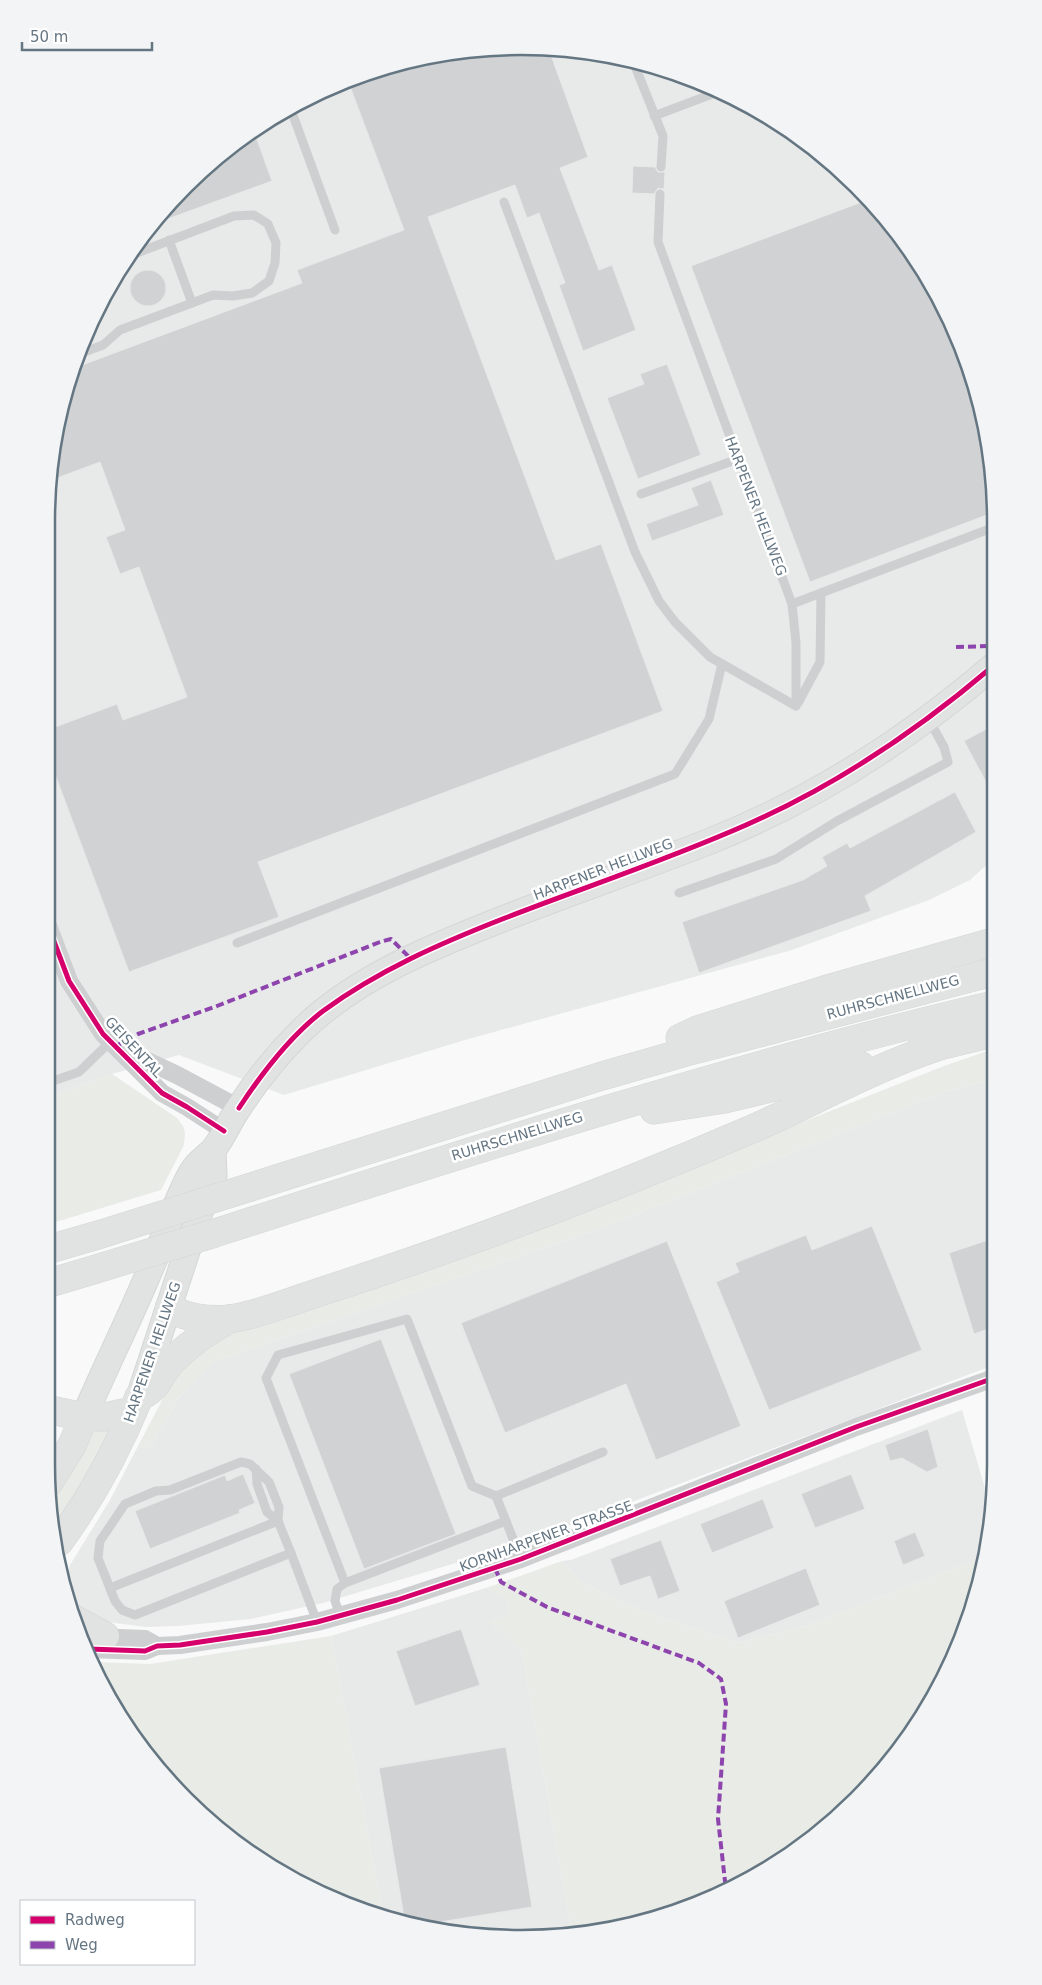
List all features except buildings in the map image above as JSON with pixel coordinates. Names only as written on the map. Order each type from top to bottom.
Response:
[{"type":"main road","name":"HARPENER HELLWEG","points":[[55,1472],[72,1445],[151,1269],[190,1175],[199,1160],[218,1141],[238,1108],[285,1047],[316,1018],[347,995],[410,958],[469,932],[711,841],[747,825],[831,781],[907,734],[987,671]]},
{"type":"main road","points":[[904,966],[955,946],[987,929]]},
{"type":"main road","points":[[602,1076],[697,1030],[904,966],[987,944]]},
{"type":"main road","name":"RUHRSCHNELLWEG","points":[[55,1247],[602,1076],[987,974]]},
{"type":"main road","name":"RUHRSCHNELLWEG","points":[[55,1282],[239,1225],[522,1134],[792,1056],[987,1007]]},
{"type":"main road","points":[[522,1134],[583,1121],[726,1099],[987,1034]]},
{"type":"main road","points":[[151,1269],[157,1294],[169,1308],[178,1313],[207,1319],[229,1319],[263,1311],[430,1256],[589,1195],[740,1134],[891,1064],[937,1047]]},
{"type":"main road","name":"HARPENER HELLWEG","points":[[61,1539],[83,1510],[107,1466],[136,1404],[214,1176],[218,1141]]},
{"type":"main road","points":[[55,1411],[84,1418],[104,1417],[136,1404],[151,1392],[171,1363],[193,1341],[229,1319]]},
{"type":"main road","points":[[64,1555],[84,1523],[83,1510]]},
{"type":"street","name":"GEISENTAL","points":[[55,944],[69,981],[103,1034],[162,1093],[187,1107],[218,1141]]},
{"type":"street","name":"GEISENTAL","points":[[114,1044],[238,1108]]},
{"type":"street","name":"KORNHARPENER STRASSE","points":[[92,1640],[145,1639],[157,1646],[219,1640],[340,1616],[456,1582],[521,1559],[856,1427],[987,1380]]},
{"type":"lane","points":[[636,70],[663,136],[661,167]]},
{"type":"lane","points":[[654,116],[710,95]]},
{"type":"lane","points":[[293,115],[335,230]]},
{"type":"lane","name":"HARPENER HELLWEG","points":[[660,194],[658,242],[792,604],[796,643],[796,706]]},
{"type":"lane","points":[[504,202],[635,552],[659,601],[674,622],[710,657],[796,706],[820,662],[821,593]]},
{"type":"lane","points":[[87,351],[103,345],[120,330],[213,295],[233,296],[252,293],[269,281],[276,263],[276,243],[268,224],[254,215],[234,216],[141,252]]},
{"type":"lane","points":[[170,240],[192,303]]},
{"type":"lane","points":[[641,494],[738,459]]},
{"type":"lane","points":[[792,604],[987,530]]},
{"type":"lane","points":[[238,943],[676,774],[709,719],[722,664]]},
{"type":"lane","points":[[679,893],[776,859],[838,821],[948,762],[944,747],[928,718]]},
{"type":"lane","points":[[55,1080],[79,1072],[114,1044]]},
{"type":"lane","points":[[346,1583],[266,1378],[278,1355],[407,1319],[472,1486],[496,1496],[603,1452]]},
{"type":"lane","points":[[291,1553],[135,1616],[122,1610],[116,1601],[98,1558],[100,1540],[125,1504],[156,1491],[170,1490],[241,1462],[250,1464],[269,1482],[279,1507],[278,1521],[291,1553],[317,1622]]},
{"type":"lane","points":[[256,1469],[257,1484],[267,1512],[278,1521]]},
{"type":"lane","points":[[496,1496],[521,1559]]},
{"type":"lane","points":[[110,1588],[278,1521]]},
{"type":"lane","points":[[340,1616],[335,1601],[337,1589],[346,1583],[506,1521]]},
{"type":"shaded area","points":[[521,55],[551,56],[582,59],[642,71],[699,90],[727,103],[754,117],[805,151],[851,191],[891,237],[908,262],[925,288],[952,343],[971,400],[983,460],[986,491],[987,864],[970,880],[929,900],[792,950],[465,1040],[284,1095],[179,1055],[112,1074],[55,1095],[56,491],[64,430],[71,400],[90,343],[117,288],[151,237],[191,191],[237,151],[288,117],[343,90],[371,80],[400,71],[460,59]]},
{"type":"shaded area","points":[[987,1051],[987,1082],[947,1091],[599,1229],[213,1362],[179,1397],[149,1449],[138,1446],[169,1387],[182,1370],[215,1337],[573,1213],[944,1066]]},
{"type":"shaded area","points":[[112,1074],[177,1118],[183,1126],[185,1133],[184,1145],[161,1190],[55,1222],[55,1095]]},
{"type":"shaded area","points":[[987,1082],[987,1368],[526,1542],[323,1603],[251,1619],[147,1627],[98,1621],[78,1608],[68,1573],[70,1565],[110,1500],[138,1446],[149,1449],[179,1397],[213,1362],[599,1229],[947,1091]]},
{"type":"shaded area","points":[[962,1410],[986,1492],[977,1560],[806,1626],[738,1643],[645,1612],[581,1582],[562,1561],[571,1560]]},
{"type":"shaded area","points":[[94,1426],[108,1428],[108,1434],[75,1496],[58,1519],[56,1490]]},
{"type":"shaded area","points":[[977,1560],[971,1585],[952,1642],[925,1697],[891,1748],[851,1794],[805,1834],[754,1868],[727,1882],[699,1895],[642,1914],[571,1927],[522,1652],[490,1622],[511,1613],[506,1600],[486,1588],[562,1561],[581,1582],[645,1612],[738,1643],[806,1626]]},
{"type":"shaded area","points":[[486,1588],[506,1600],[511,1613],[490,1622],[522,1652],[571,1927],[521,1930],[460,1926],[430,1921],[382,1908],[331,1636]]},
{"type":"shaded area","points":[[331,1636],[382,1908],[343,1895],[288,1868],[237,1834],[191,1794],[151,1748],[117,1697],[99,1662],[150,1664]]},
{"type":"marked path","points":[[956,647],[987,646]]},
{"type":"marked path","points":[[116,1046],[138,1034],[217,1006],[380,942],[391,939],[410,958]]},
{"type":"marked path","points":[[495,1568],[501,1582],[547,1607],[699,1663],[721,1679],[726,1704],[718,1819],[725,1883]]},
{"type":"cycle path","points":[[239,1108],[267,1069],[299,1032],[344,996],[388,970],[457,937],[686,850],[779,810],[812,793],[875,755],[935,713],[987,671]]},
{"type":"cycle path","points":[[55,944],[69,981],[103,1034],[162,1093],[224,1131]]},
{"type":"cycle path","points":[[93,1649],[145,1651],[157,1646],[180,1645],[267,1632],[317,1622],[397,1600],[521,1559],[856,1427],[987,1380]]}]
